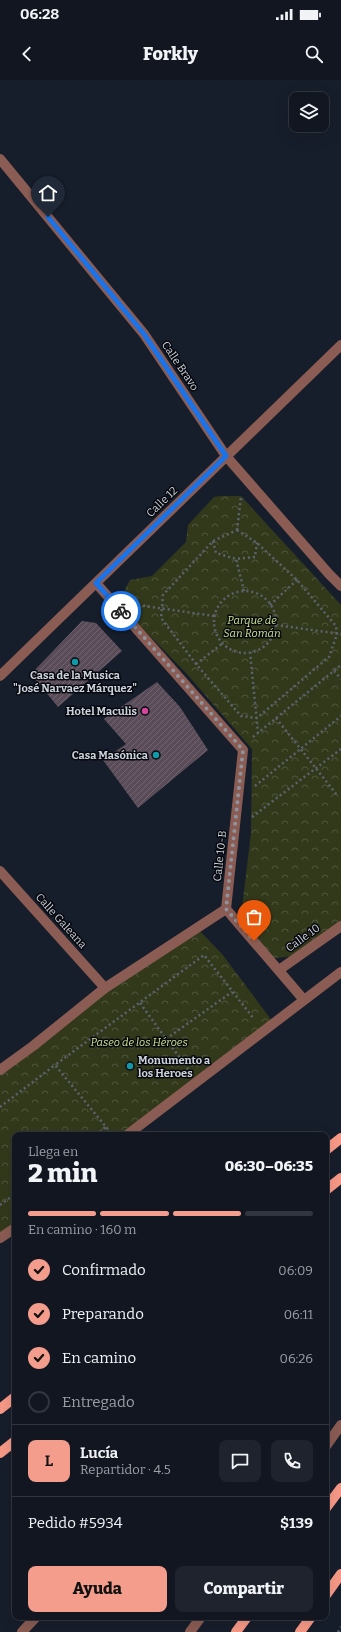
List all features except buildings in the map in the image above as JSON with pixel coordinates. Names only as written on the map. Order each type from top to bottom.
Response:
[{"type":"main road","points":[[329,1148],[341,1138]]},
{"type":"main road","points":[[329,1188],[341,1178]]},
{"type":"main road","points":[[0,1409],[12,1399]]},
{"type":"main road","points":[[0,1453],[12,1443]]},
{"type":"main road","points":[[329,1504],[341,1488]]},
{"type":"main road","points":[[329,1591],[341,1574]]},
{"type":"main road","points":[[236,1632],[245,1620]]},
{"type":"main road","points":[[300,1632],[308,1620]]},
{"type":"street","name":"Calle Bravo","points":[[0,159],[144,334],[226,456],[341,586]]},
{"type":"street","name":"Calle 12","points":[[0,676],[341,345]]},
{"type":"street","name":"Calle 10-B","points":[[96,583],[243,750],[226,909]]},
{"type":"street","name":"Calle Galeana","points":[[0,871],[105,988]]},
{"type":"street","points":[[0,1070],[33,1046],[105,988],[226,909],[304,1000]]},
{"type":"street","name":"Calle 10","points":[[279,970],[341,926]]},
{"type":"street","points":[[131,1132],[341,972]]},
{"type":"street","points":[[0,1238],[12,1230]]},
{"type":"street","points":[[329,1442],[341,1425]]},
{"type":"street","points":[[22,1632],[33,1620]]},
{"type":"street","points":[[190,1632],[199,1620]]},
{"type":"path","points":[[236,530],[241,496]]},
{"type":"path","points":[[236,530],[258,543],[297,580],[336,626],[337,634],[329,657],[257,718],[241,716],[196,664],[161,618],[163,595],[213,541],[236,530]]},
{"type":"path","points":[[213,541],[216,553],[236,559],[255,557],[258,543]]},
{"type":"path","points":[[236,559],[244,591]]},
{"type":"path","points":[[270,605],[297,580]]},
{"type":"path","points":[[244,591],[263,597],[270,605],[275,614],[276,624],[273,634],[260,648],[250,652],[240,652],[222,644],[214,626],[214,616],[218,606],[225,598],[234,593],[244,591]]},
{"type":"path","points":[[132,604],[161,607],[214,616]]},
{"type":"path","points":[[276,624],[341,634]]},
{"type":"path","points":[[196,664],[222,644]]},
{"type":"path","points":[[250,652],[258,733]]},
{"type":"path","points":[[252,738],[341,665]]},
{"type":"path","points":[[334,671],[341,679]]},
{"type":"path","points":[[251,789],[341,716]]},
{"type":"path","points":[[276,718],[337,796]]},
{"type":"path","points":[[251,817],[341,749]]},
{"type":"path","points":[[0,1107],[204,955],[254,1020]]},
{"type":"path","points":[[166,1039],[232,992]]},
{"type":"path","points":[[140,1003],[192,1074]]},
{"type":"path","points":[[56,1065],[110,1132]]},
{"type":"path","points":[[100,1132],[106,1127]]},
{"type":"path","points":[[0,1205],[12,1196]]},
{"type":"path","points":[[338,1632],[341,1627]]},
{"type":"green space","name":"Parque de San Román","points":[[241,496],[341,605],[341,924],[300,955],[269,959],[240,924],[251,833],[252,749],[186,673],[118,603],[130,580],[152,576],[186,542],[188,525],[214,497]]},
{"type":"green space","name":"Paseo de los Héroes","points":[[197,928],[222,954],[273,1022],[123,1132],[12,1132],[12,1230],[0,1238],[0,1070],[102,990]]},
{"type":"way so far","points":[[121,611],[243,750],[226,909],[254,941]]},
{"type":"place","name":"Casa de la Musica \"José Narvaez Márquez\"","points":[[75,662]]},
{"type":"place","name":"Hotel Maculis","points":[[145,711]]},
{"type":"place","name":"Casa Masónica","points":[[156,755]]},
{"type":"place","name":"Monumento a los Heroes","points":[[130,1066]]},
{"type":"route","points":[[48,217],[144,334],[226,456],[96,583],[121,611]]}]
